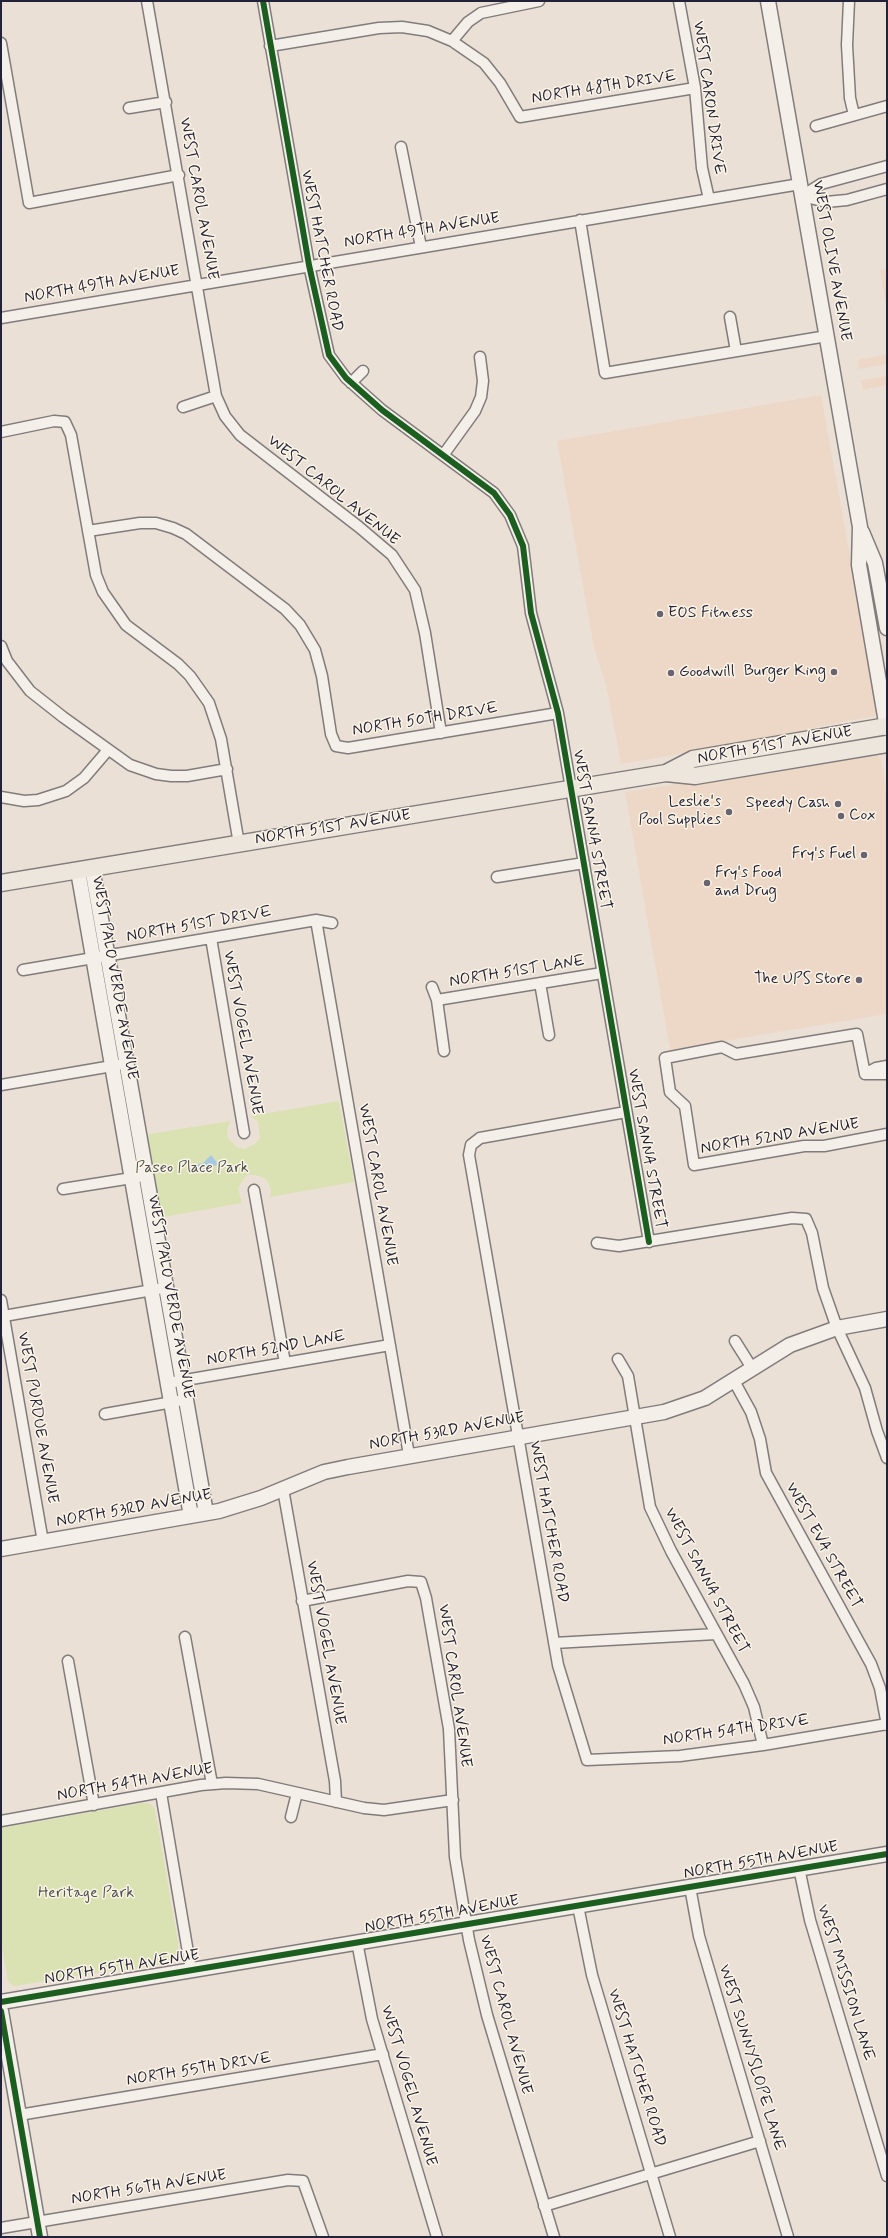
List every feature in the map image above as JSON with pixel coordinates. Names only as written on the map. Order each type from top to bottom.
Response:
[{"type":"main road","name":"NORTH 51ST AVENUE","points":[[666,773],[693,759],[887,727]]},
{"type":"main road","name":"NORTH 51ST AVENUE","points":[[1,883],[666,773],[695,776],[887,744]]},
{"type":"street","name":"WEST CAROL AVENUE","points":[[147,1],[179,175],[216,396],[226,416],[240,435],[359,527],[395,561],[415,590],[425,633],[441,733]]},
{"type":"street","name":"WEST HATCHER ROAD","points":[[263,1],[308,265],[329,355],[351,383],[382,410],[444,454]]},
{"type":"street","points":[[452,41],[468,22],[481,13],[539,1]]},
{"type":"street","name":"WEST CARON DRIVE","points":[[679,1],[695,88],[702,168],[708,199]]},
{"type":"street","name":"WEST OLIVE AVENUE","points":[[768,1],[860,527],[859,565],[887,727]]},
{"type":"street","points":[[849,1],[847,45],[850,98],[854,115]]},
{"type":"street","name":"NORTH 48TH DRIVE","points":[[270,46],[392,27],[417,28],[452,41],[475,55],[494,75],[520,117],[695,88]]},
{"type":"street","points":[[1,43],[29,203],[179,175]]},
{"type":"street","name":"WEST CAROL AVENUE","points":[[129,108],[166,102]]},
{"type":"street","points":[[816,126],[887,106]]},
{"type":"street","points":[[402,147],[421,247]]},
{"type":"street","name":"NORTH 49TH AVENUE","points":[[1,318],[308,265],[708,199],[801,190],[887,166]]},
{"type":"street","name":"NORTH 49TH AVENUE","points":[[801,190],[826,202],[847,200],[887,189]]},
{"type":"street","points":[[580,220],[605,373],[827,336]]},
{"type":"street","points":[[730,316],[736,351]]},
{"type":"street","points":[[444,454],[475,411],[481,397],[483,381],[480,357]]},
{"type":"street","points":[[351,383],[363,371]]},
{"type":"street","points":[[183,407],[216,396]]},
{"type":"street","points":[[1,432],[54,422],[65,422],[71,434],[96,574],[103,592],[114,610],[126,625],[190,676],[209,703],[216,720],[240,844]]},
{"type":"street","name":"WEST SANNA STREET","points":[[444,454],[494,493],[512,521],[523,546],[531,613],[558,713],[572,789],[602,973],[650,1242]]},
{"type":"street","name":"NORTH 50TH DRIVE","points":[[88,531],[140,522],[173,528],[186,534],[285,609],[300,625],[315,650],[322,676],[331,734],[336,746],[348,748],[558,713]]},
{"type":"street","name":"WEST OLIVE AVENUE","points":[[860,527],[875,562],[887,628]]},
{"type":"street","points":[[1,646],[7,661],[30,691],[63,718],[130,765],[156,774],[186,776],[226,769]]},
{"type":"street","points":[[1,797],[24,801],[38,800],[66,791],[84,778],[108,750]]},
{"type":"street","points":[[497,877],[584,863]]},
{"type":"street","name":"WEST PALO VERDE AVENUE","points":[[85,869],[107,956],[206,1513]]},
{"type":"street","name":"WEST PALO VERDE AVENUE","points":[[85,869],[93,958],[191,1516]]},
{"type":"street","name":"WEST CAROL AVENUE","points":[[316,920],[409,1455]]},
{"type":"street","name":"NORTH 51ST DRIVE","points":[[23,970],[316,920],[332,923]]},
{"type":"street","name":"WEST VOGEL AVENUE","points":[[211,938],[244,1134]]},
{"type":"street","name":"NORTH 51ST LANE","points":[[437,1000],[602,973]]},
{"type":"street","points":[[540,983],[549,1035]]},
{"type":"street","points":[[432,988],[437,1000],[444,1051]]},
{"type":"street","name":"NORTH 52ND AVENUE","points":[[864,1074],[857,1034],[736,1054],[722,1047],[665,1058],[670,1092],[685,1106],[694,1165],[804,1146],[824,1146],[887,1134]]},
{"type":"street","points":[[1,1085],[126,1063]]},
{"type":"street","points":[[864,1074],[876,1068],[887,1066]]},
{"type":"street","points":[[864,1074],[887,1074]]},
{"type":"street","name":"WEST HATCHER ROAD","points":[[587,1760],[566,1696],[554,1643],[469,1155],[471,1145],[480,1138],[626,1112]]},
{"type":"street","points":[[63,1189],[146,1176]]},
{"type":"street","points":[[254,1190],[285,1363]]},
{"type":"street","points":[[597,1243],[620,1246],[792,1218],[806,1219],[812,1233],[823,1288],[837,1328],[865,1388],[882,1431],[887,1458]]},
{"type":"street","points":[[4,1316],[166,1288]]},
{"type":"street","name":"WEST PURDUE AVENUE","points":[[1,1300],[43,1542]]},
{"type":"street","name":"NORTH 53RD AVENUE","points":[[1,1549],[241,1506],[324,1472],[409,1455],[635,1417],[691,1404],[705,1398],[734,1381],[752,1368],[790,1345],[837,1328],[887,1319]]},
{"type":"street","points":[[735,1341],[752,1368]]},
{"type":"street","name":"NORTH 52ND LANE","points":[[168,1383],[390,1345]]},
{"type":"street","name":"WEST SANNA STREET","points":[[618,1358],[628,1376],[650,1508],[656,1524],[749,1696],[754,1707],[763,1745]]},
{"type":"street","name":"WEST EVA STREET","points":[[734,1381],[751,1412],[760,1439],[766,1473],[871,1664],[880,1688],[887,1724]]},
{"type":"street","points":[[105,1414],[186,1399]]},
{"type":"street","name":"WEST VOGEL AVENUE","points":[[283,1489],[335,1782],[336,1802]]},
{"type":"street","name":"WEST CAROL AVENUE","points":[[302,1601],[408,1582],[421,1582],[426,1598],[449,1729],[455,1856],[466,1923],[479,1986],[554,2237]]},
{"type":"street","points":[[554,1643],[716,1634]]},
{"type":"street","points":[[185,1637],[212,1784]]},
{"type":"street","points":[[68,1661],[94,1805]]},
{"type":"street","name":"NORTH 54TH DRIVE","points":[[587,1760],[680,1756],[763,1745],[887,1724]]},
{"type":"street","name":"NORTH 54TH AVENUE","points":[[1,1821],[212,1784],[258,1784],[364,1808],[384,1810],[453,1800]]},
{"type":"street","points":[[161,1793],[191,1970]]},
{"type":"street","points":[[292,1816],[297,1793]]},
{"type":"street","name":"NORTH 55TH AVENUE","points":[[1,2002],[466,1923],[578,1906],[887,1854]]},
{"type":"street","name":"WEST MISSION LANE","points":[[799,1868],[809,1914],[887,2176]]},
{"type":"street","name":"WEST SUNNYSLOPE LANE","points":[[690,1887],[699,1936],[788,2237]]},
{"type":"street","name":"WEST HATCHER ROAD","points":[[578,1906],[592,1975],[670,2237]]},
{"type":"street","name":"WEST VOGEL AVENUE","points":[[357,1942],[367,1997],[437,2237]]},
{"type":"street","points":[[1,2011],[40,2237]]},
{"type":"street","name":"NORTH 55TH DRIVE","points":[[19,2115],[383,2054]]},
{"type":"street","points":[[544,2206],[760,2141]]},
{"type":"street","name":"NORTH 56TH AVENUE","points":[[1,2228],[288,2180],[303,2181],[323,2237]]},
{"type":"shaded area","points":[[887,269],[887,304],[886,305],[880,270]]},
{"type":"shaded area","points":[[887,354],[887,364],[859,369],[858,360]]},
{"type":"shaded area","points":[[887,376],[887,385],[863,390],[861,380]]},
{"type":"shaded area","points":[[821,395],[877,706],[875,716],[816,727],[792,735],[621,764],[606,685],[594,648],[557,441]]},
{"type":"shaded area","points":[[876,753],[881,760],[887,794],[887,1014],[670,1050],[625,792]]},
{"type":"green space","name":"Paseo Place Park","points":[[339,1101],[354,1182],[270,1197],[271,1189],[266,1179],[256,1175],[248,1175],[244,1178],[238,1189],[242,1203],[158,1218],[143,1135],[230,1121],[227,1131],[228,1138],[237,1147],[245,1149],[256,1143],[260,1138],[258,1122],[251,1116]]},
{"type":"green space","name":"Heritage Park","points":[[143,1803],[151,1804],[155,1810],[178,1942],[179,1959],[174,1962],[135,1969],[101,1972],[15,1986],[11,1984],[8,1981],[1,1942],[1,1828]]},
{"type":"water","points":[[211,1155],[218,1164],[207,1170],[197,1171],[195,1165],[203,1163]]},
{"type":"cycle path","points":[[263,1],[309,265],[329,355],[346,378],[382,410],[494,493],[510,515],[523,546],[531,613],[558,713],[649,1242]]},
{"type":"cycle path","points":[[1,2002],[887,1854]]},
{"type":"cycle path","points":[[1,2011],[40,2237]]},
{"type":"place","name":"EOS Fitness","points":[[660,614]]},
{"type":"place","name":"Burger King","points":[[834,672]]},
{"type":"place","name":"Goodwill","points":[[671,673]]},
{"type":"place","name":"Speedy Cash","points":[[838,804]]},
{"type":"place","name":"Leslie's Pool Supplies","points":[[729,812]]},
{"type":"place","name":"Cox","points":[[841,816]]},
{"type":"place","name":"Fry's Fuel","points":[[864,855]]},
{"type":"place","name":"Fry's Food and Drug","points":[[707,883]]},
{"type":"place","name":"The UPS Store","points":[[859,980]]}]
